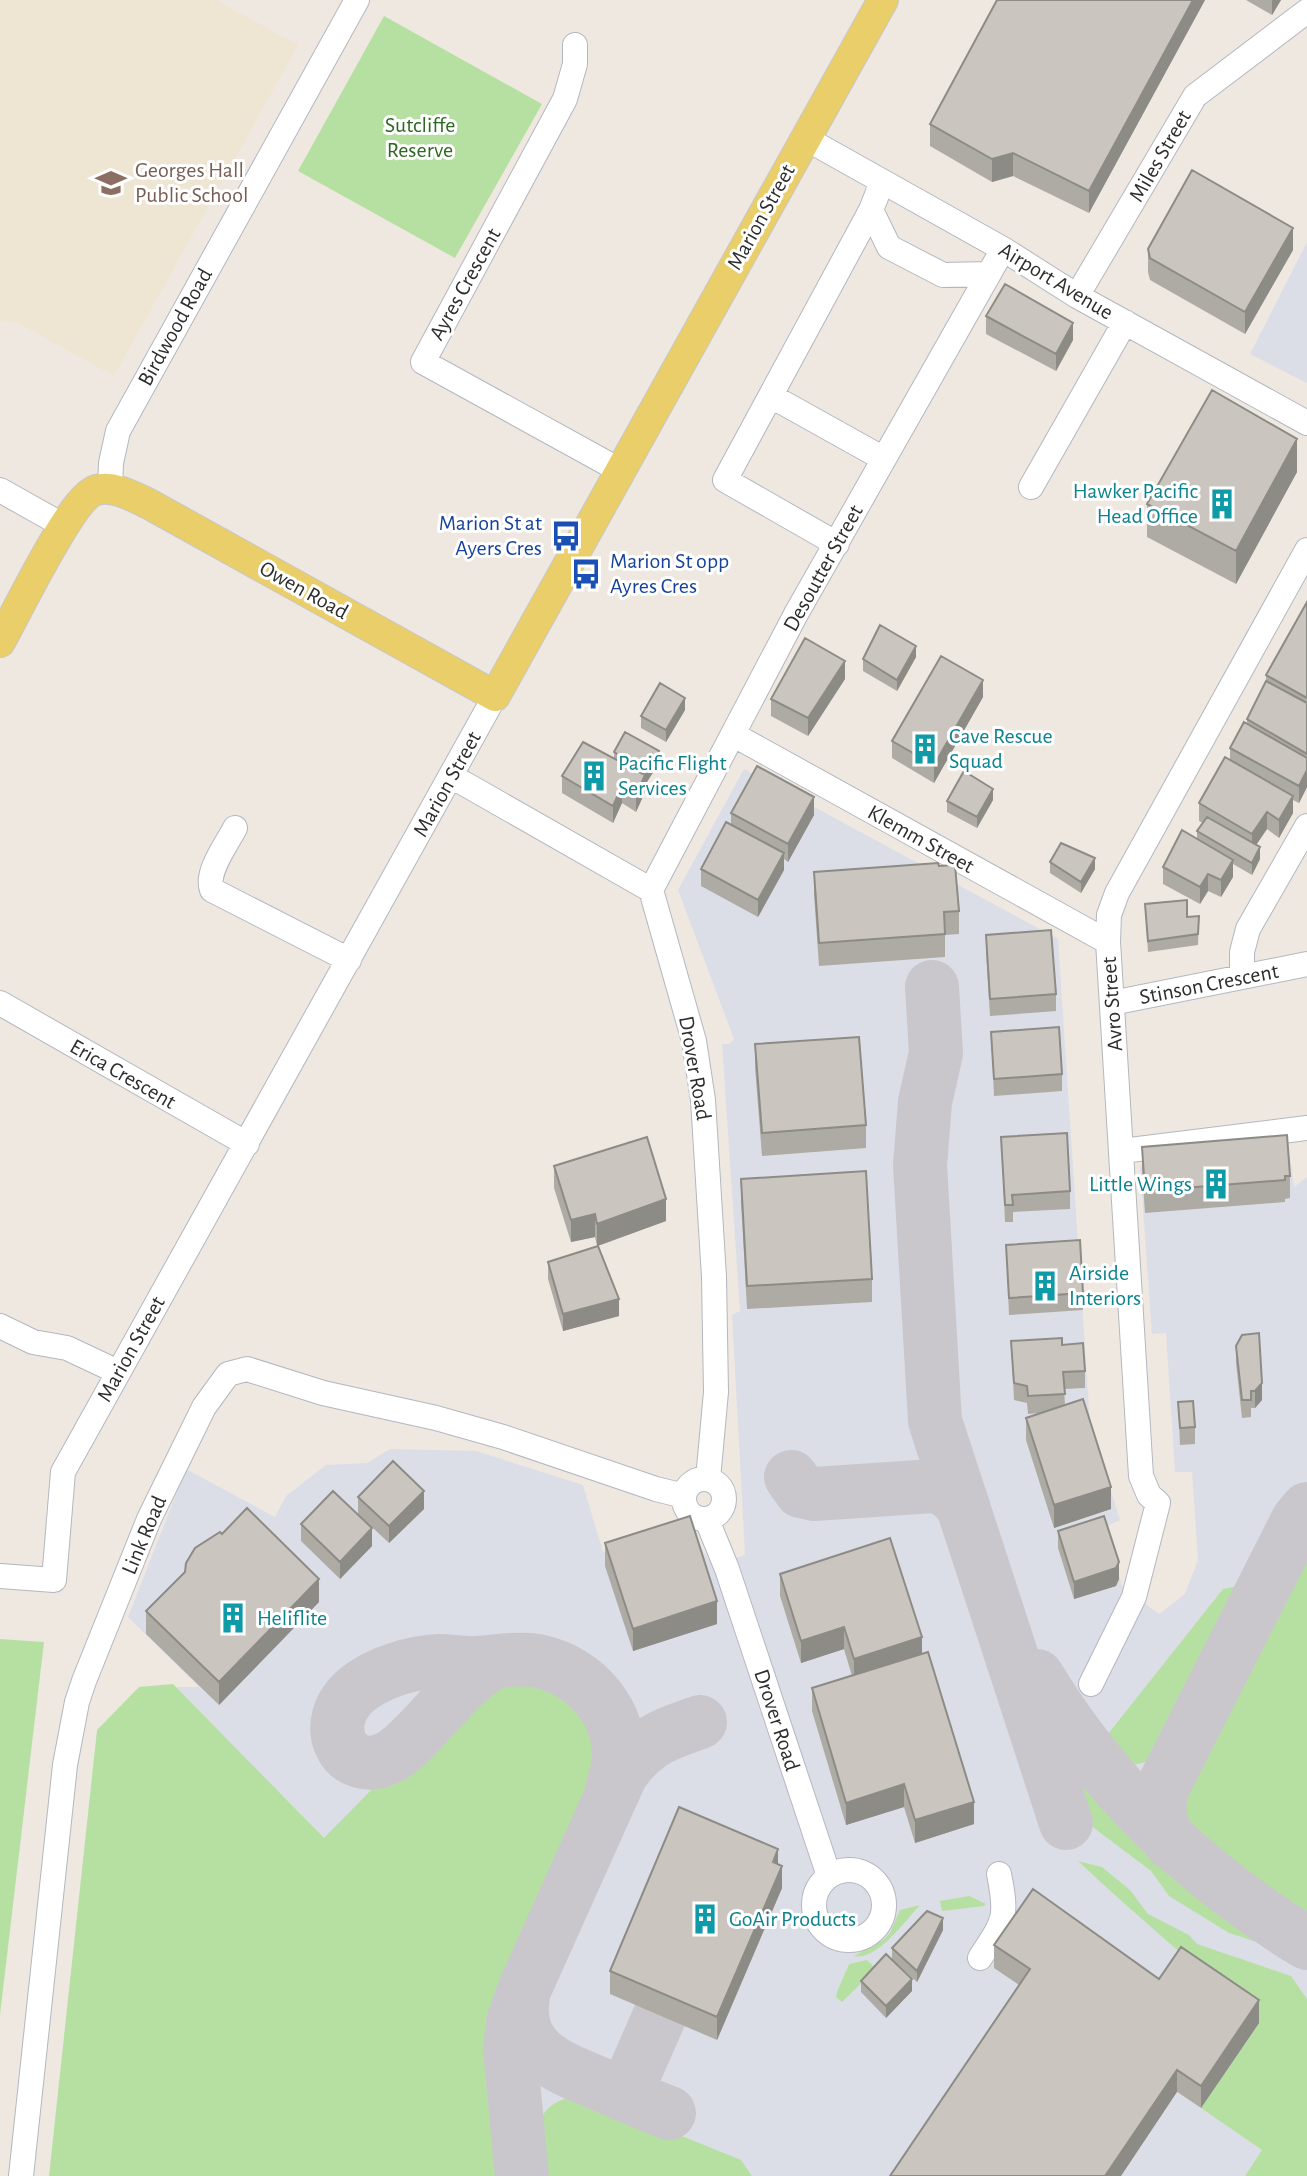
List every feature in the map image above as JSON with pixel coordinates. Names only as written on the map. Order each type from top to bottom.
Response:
[{"type":"main road","name":"Marion Street","points":[[495,696],[883,0]]},
{"type":"main road","points":[[0,642],[64,526],[88,494],[110,489]]},
{"type":"main road","name":"Owen Road","points":[[110,489],[149,504],[495,696]]},
{"type":"street","name":"Birdwood Road","points":[[110,489],[111,463],[118,431],[357,0]]},
{"type":"street","name":"Miles Street","points":[[1077,296],[1195,96],[1307,11]]},
{"type":"street","name":"Ayres Crescent","points":[[575,45],[575,64],[565,99],[423,362],[621,471]]},
{"type":"street","name":"Airport Avenue","points":[[805,138],[1003,249],[1077,296],[1307,423]]},
{"type":"street","points":[[837,544],[725,480],[871,210],[882,182]]},
{"type":"street","points":[[871,210],[889,247],[943,275],[989,274]]},
{"type":"street","name":"Desoutter Street","points":[[651,890],[783,639],[1003,249]]},
{"type":"street","points":[[1031,487],[1125,322]]},
{"type":"street","points":[[771,396],[884,459]]},
{"type":"street","points":[[0,490],[64,526]]},
{"type":"street","name":"Avro Street","points":[[1091,1684],[1134,1597],[1158,1503],[1149,1495],[1141,1476],[1108,942],[1109,915],[1117,893],[1307,550]]},
{"type":"street","name":"Marion Street","points":[[0,1576],[54,1580],[63,1472],[495,696]]},
{"type":"street","name":"Klemm Street","points":[[734,735],[1108,942]]},
{"type":"street","points":[[451,776],[651,890]]},
{"type":"street","points":[[1242,977],[1242,952],[1248,929],[1307,826]]},
{"type":"street","points":[[235,828],[209,882],[212,890],[349,960]]},
{"type":"street","name":"Drover Road","points":[[651,890],[694,1041],[703,1100],[714,1263],[716,1392],[708,1479]]},
{"type":"street","points":[[1307,945],[1307,962]]},
{"type":"street","name":"Stinson Crescent","points":[[1112,1003],[1307,962]]},
{"type":"street","name":"Erica Crescent","points":[[0,1003],[247,1144]]},
{"type":"street","points":[[1122,1151],[1307,1128]]},
{"type":"street","points":[[0,1326],[33,1342],[67,1348],[118,1372]]},
{"type":"street","name":"Link Road","points":[[21,2176],[65,1765],[77,1702],[149,1519],[204,1407],[220,1382],[228,1374],[247,1369],[323,1393],[436,1418],[503,1437],[684,1496]]},
{"type":"street","points":[[708,1479],[720,1486],[724,1499],[719,1512],[707,1520],[690,1513],[684,1496],[695,1481],[708,1479]]},
{"type":"street","name":"Drover Road","points":[[707,1520],[727,1569],[829,1876]]},
{"type":"street","points":[[980,1958],[1005,1914],[999,1874]]},
{"type":"shaded area","name":"Georges Hall Public School","points":[[0,0],[216,0],[298,45],[114,376],[20,324],[0,320]]},
{"type":"shaded area","points":[[1307,242],[1307,383],[1250,354]]},
{"type":"shaded area","points":[[744,769],[1058,939],[1090,1424],[1120,1520],[1105,1527],[1122,1586],[1159,1614],[1185,1594],[1198,1560],[1192,1472],[1175,1472],[1166,1333],[1152,1334],[1140,1166],[1290,1156],[1294,1187],[1307,1177],[1307,2176],[49,2176],[139,1687],[199,1687],[128,1617],[186,1469],[275,1517],[286,1496],[326,1465],[367,1463],[390,1449],[476,1451],[583,1485],[603,1552],[689,1531],[713,1565],[745,1555],[732,1315],[740,1311],[722,1044],[729,1044],[734,1039],[678,890]]},
{"type":"green space","name":"Sutcliffe Reserve","points":[[384,16],[542,104],[455,258],[298,171]]},
{"type":"green space","points":[[1307,1553],[1307,1921],[1240,1878],[1205,1850],[1184,1825],[1182,1806],[1185,1794]]},
{"type":"green space","points":[[1239,1586],[1240,1591],[1158,1752],[1137,1764],[1116,1757],[1105,1744],[1108,1734],[1223,1589]]},
{"type":"green space","points":[[0,1639],[44,1642],[0,2015]]},
{"type":"green space","points":[[531,1670],[569,1685],[592,1706],[599,1719],[604,1753],[602,1775],[499,2004],[492,2038],[492,2056],[505,2176],[49,2176],[97,1730],[139,1687],[173,1684],[324,1838],[476,1683],[495,1674]]},
{"type":"green space","points":[[1073,1777],[1091,1785],[1189,1883],[1281,1950],[1229,1933],[1169,1896],[1151,1871],[1090,1825],[1071,1779]]},
{"type":"green space","points":[[1078,1861],[1102,1867],[1130,1890],[1148,1914],[1189,1935],[1197,1944],[1291,1976],[1307,1999],[1307,2176],[1245,2176],[1262,2150],[1201,2108],[1259,2023]]},
{"type":"green space","points":[[969,1896],[986,1904],[942,1911],[940,1901]]},
{"type":"green space","points":[[920,1905],[881,1946],[863,1956],[854,1956],[890,1933],[900,1910]]},
{"type":"green space","points":[[867,1960],[876,1969],[842,2002],[836,1997],[849,1964]]},
{"type":"green space","points":[[583,2096],[741,2160],[752,2176],[539,2176],[537,2134],[545,2112],[553,2104]]},
{"type":"building","points":[[997,0],[1193,0],[1089,191],[1013,153],[992,159],[930,124]]},
{"type":"building","points":[[1192,170],[1293,228],[1245,312],[1150,258],[1148,249]]},
{"type":"building","points":[[1005,284],[1073,323],[1056,354],[986,316]]},
{"type":"building","name":"Hawker Pacific Head Office","points":[[1212,390],[1297,439],[1236,551],[1147,504]]},
{"type":"building","points":[[1307,602],[1307,698],[1266,675]]},
{"type":"building","points":[[880,625],[916,646],[897,680],[863,659]]},
{"type":"building","points":[[805,638],[845,661],[808,718],[771,699]]},
{"type":"building","points":[[941,656],[983,680],[934,765],[892,741]]},
{"type":"building","points":[[1266,681],[1307,703],[1307,754],[1247,719]]},
{"type":"building","points":[[660,683],[685,698],[666,730],[641,716]]},
{"type":"building","points":[[1244,722],[1307,758],[1307,770],[1299,786],[1230,748]]},
{"type":"building","points":[[625,732],[659,751],[645,775],[627,765],[629,761],[614,752]]},
{"type":"building","points":[[583,742],[645,775],[636,795],[622,786],[613,806],[562,776]]},
{"type":"building","points":[[1225,757],[1293,796],[1279,820],[1267,812],[1252,834],[1199,803]]},
{"type":"building","points":[[757,766],[814,797],[788,844],[731,813]]},
{"type":"building","points":[[964,771],[993,789],[977,817],[947,801]]},
{"type":"building","points":[[1207,817],[1260,847],[1252,863],[1197,831]]},
{"type":"building","points":[[726,822],[784,853],[758,900],[701,869]]},
{"type":"building","points":[[1182,830],[1233,860],[1221,880],[1208,874],[1200,887],[1163,867]]},
{"type":"building","points":[[1061,843],[1095,858],[1081,882],[1050,862]]},
{"type":"building","points":[[938,863],[939,866],[955,865],[959,911],[944,912],[945,934],[819,943],[814,872]]},
{"type":"building","points":[[1187,900],[1187,917],[1199,916],[1198,934],[1148,941],[1145,904]]},
{"type":"building","points":[[1051,930],[1056,994],[990,999],[986,935]]},
{"type":"building","points":[[1059,1027],[1062,1074],[994,1079],[991,1032]]},
{"type":"building","points":[[859,1037],[866,1125],[762,1133],[755,1044]]},
{"type":"building","points":[[1067,1133],[1070,1191],[1012,1195],[1013,1205],[1005,1205],[1001,1137]]},
{"type":"building","points":[[1287,1135],[1290,1176],[1285,1176],[1285,1180],[1145,1191],[1142,1147]]},
{"type":"building","points":[[647,1137],[666,1199],[597,1224],[595,1214],[571,1220],[554,1166]]},
{"type":"building","points":[[866,1171],[872,1279],[747,1286],[741,1179]]},
{"type":"building","name":"Airside Interiors","points":[[1080,1240],[1083,1293],[1009,1298],[1006,1245]]},
{"type":"building","points":[[598,1246],[619,1299],[563,1314],[548,1262]]},
{"type":"building","points":[[1259,1333],[1262,1383],[1251,1391],[1251,1400],[1242,1400],[1236,1346],[1242,1335]]},
{"type":"building","points":[[1062,1338],[1062,1345],[1083,1343],[1085,1371],[1063,1372],[1065,1394],[1028,1396],[1027,1386],[1014,1383],[1011,1341]]},
{"type":"building","points":[[1083,1399],[1111,1487],[1054,1505],[1026,1418]]},
{"type":"building","points":[[1193,1401],[1195,1427],[1180,1428],[1178,1402]]},
{"type":"building","points":[[393,1461],[424,1491],[389,1526],[358,1497]]},
{"type":"building","points":[[333,1491],[372,1528],[340,1562],[301,1524]]},
{"type":"building","name":"Heliflite","points":[[247,1508],[319,1579],[219,1682],[146,1611],[185,1572],[186,1563],[195,1548],[220,1532],[222,1534]]},
{"type":"building","points":[[690,1516],[717,1601],[633,1629],[605,1543]]},
{"type":"building","points":[[1104,1516],[1119,1562],[1116,1568],[1074,1582],[1058,1531]]},
{"type":"building","points":[[890,1538],[922,1637],[854,1659],[844,1627],[801,1641],[780,1574]]},
{"type":"building","points":[[928,1652],[974,1802],[915,1820],[904,1784],[846,1803],[812,1688]]},
{"type":"building","name":"GoAir Products","points":[[679,1807],[778,1849],[773,1862],[782,1866],[717,2017],[610,1971]]},
{"type":"building","points":[[1033,1889],[1159,1979],[1181,1947],[1259,2000],[1201,2086],[1177,2070],[1105,2176],[890,2176],[1030,1969],[994,1945]]},
{"type":"building","points":[[927,1911],[943,1918],[917,1971],[892,1948]]},
{"type":"building","points":[[886,1954],[912,1979],[886,2006],[861,1981]]},
{"type":"taxiway","points":[[932,987],[936,1053],[925,1102],[920,1165],[935,1421],[1066,1823]]},
{"type":"taxiway","points":[[791,1477],[801,1491],[815,1494],[933,1486],[951,1494],[964,1509]]},
{"type":"taxiway","points":[[1172,1844],[1160,1817],[1163,1787],[1298,1520],[1307,1509]]},
{"type":"taxiway","points":[[493,1662],[464,1685],[407,1744],[390,1757],[374,1762],[360,1761],[348,1755],[341,1744],[337,1731],[339,1716],[346,1702],[367,1682],[387,1673],[429,1662],[531,1660],[564,1670],[579,1679],[603,1704],[617,1736],[619,1754],[612,1790]]},
{"type":"taxiway","points":[[1037,1676],[1092,1755],[1156,1826],[1227,1888],[1307,1943]]},
{"type":"taxiway","points":[[522,2176],[510,2050],[513,2022],[525,1988],[621,1774],[655,1740],[700,1722]]},
{"type":"taxiway","points":[[523,1996],[525,2031],[543,2055],[569,2071],[669,2113]]},
{"type":"taxiway","points":[[625,2095],[660,2015]]},
{"type":"place","name":"Georges Hall Public School","points":[[111,183]]},
{"type":"place","name":"Hawker Pacific Head Office","points":[[1222,504]]},
{"type":"place","name":"Marion St at Ayers Cres","points":[[566,536]]},
{"type":"place","name":"Marion St opp Ayres Cres","points":[[586,574]]},
{"type":"place","name":"Cave Rescue Squad","points":[[925,749]]},
{"type":"place","name":"Pacific Flight Services","points":[[594,776]]},
{"type":"place","name":"Little Wings","points":[[1216,1184]]},
{"type":"place","name":"Airside Interiors","points":[[1045,1286]]},
{"type":"place","name":"Heliflite","points":[[233,1618]]},
{"type":"place","name":"GoAir Products","points":[[705,1919]]}]
